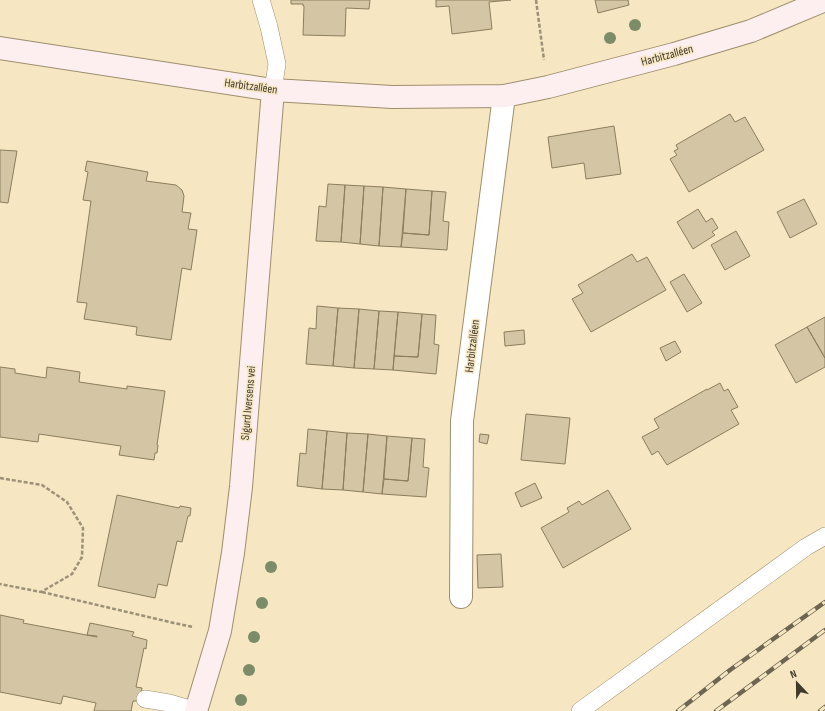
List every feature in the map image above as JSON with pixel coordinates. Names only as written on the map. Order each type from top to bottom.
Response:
[{"type":"street","name":"Harbitzalléen","points":[[0,48],[273,90],[392,97],[504,96],[548,87],[674,54],[752,31],[825,0]]},
{"type":"street","name":"Sigurd Iversens vei","points":[[196,711],[220,631],[233,553],[241,486],[273,90]]},
{"type":"street","name":"Harbitzalléen","points":[[461,597],[462,421],[504,96]]},
{"type":"lane","points":[[261,0],[269,27],[277,64],[273,90]]},
{"type":"lane","points":[[580,711],[806,547],[825,536]]},
{"type":"lane","name":"Sigurd Iversens vei","points":[[145,699],[169,703],[196,711]]},
{"type":"path","points":[[536,0],[548,87]]},
{"type":"path","points":[[0,478],[42,485],[67,502],[83,528],[82,557],[72,574],[42,592]]},
{"type":"path","points":[[0,584],[42,592],[174,623]]},
{"type":"building","points":[[291,0],[370,0],[369,9],[346,8],[345,36],[303,35],[304,6],[303,4],[291,4]]},
{"type":"building","points":[[436,0],[511,0],[489,2],[492,29],[452,34],[449,6],[436,7]]},
{"type":"building","points":[[595,0],[628,0],[629,5],[598,13]]},
{"type":"building","points":[[730,114],[735,122],[745,117],[764,150],[689,192],[670,159],[677,155],[674,151],[678,149],[676,145]]},
{"type":"building","points":[[614,126],[621,174],[586,179],[584,163],[552,168],[548,137]]},
{"type":"building","points":[[0,150],[17,151],[8,203],[0,202]]},
{"type":"building","points":[[87,161],[148,172],[146,181],[176,185],[182,190],[184,196],[182,212],[191,213],[188,229],[197,230],[191,270],[182,268],[171,340],[136,335],[137,327],[84,319],[87,303],[77,302],[91,201],[83,200],[88,172],[85,171]]},
{"type":"building","points":[[328,184],[345,185],[341,242],[316,241],[319,206],[326,207]]},
{"type":"building","points":[[345,185],[364,186],[360,244],[341,242]]},
{"type":"building","points":[[364,186],[383,187],[379,246],[360,244]]},
{"type":"building","points":[[383,187],[406,189],[401,247],[379,246]]},
{"type":"building","points":[[406,189],[432,191],[429,235],[403,233]]},
{"type":"building","points":[[432,191],[446,192],[443,221],[449,222],[447,250],[401,247],[403,233],[429,235]]},
{"type":"building","points":[[804,199],[817,224],[790,238],[777,212]]},
{"type":"building","points":[[698,209],[706,222],[712,218],[718,228],[712,232],[715,235],[693,249],[677,222]]},
{"type":"building","points":[[736,231],[750,256],[725,270],[711,245]]},
{"type":"building","points":[[632,254],[637,262],[647,257],[666,290],[591,332],[572,299],[583,293],[578,285]]},
{"type":"building","points":[[684,274],[702,303],[687,312],[670,282]]},
{"type":"building","points":[[317,306],[338,308],[333,366],[306,364],[309,328],[316,329]]},
{"type":"building","points":[[338,308],[359,309],[354,368],[333,366]]},
{"type":"building","points":[[359,309],[379,311],[374,369],[354,368]]},
{"type":"building","points":[[379,311],[398,312],[393,370],[374,369]]},
{"type":"building","points":[[398,312],[422,314],[418,357],[394,356]]},
{"type":"building","points":[[422,314],[436,315],[434,344],[439,345],[436,374],[393,370],[394,356],[418,357]]},
{"type":"building","points":[[825,317],[825,358],[807,327]]},
{"type":"building","points":[[807,327],[825,358],[825,367],[796,383],[775,345]]},
{"type":"building","points":[[524,330],[525,344],[505,346],[504,332]]},
{"type":"building","points":[[675,341],[681,352],[666,361],[660,348]]},
{"type":"building","points":[[0,367],[15,369],[15,373],[46,378],[47,367],[80,372],[79,382],[127,389],[127,386],[165,391],[157,453],[155,453],[154,460],[119,455],[121,446],[39,434],[38,442],[0,437]]},
{"type":"building","points":[[720,383],[724,391],[728,389],[738,407],[731,410],[739,424],[667,465],[658,451],[652,455],[642,437],[659,428],[654,419]]},
{"type":"building","points":[[526,414],[570,418],[565,464],[521,460]]},
{"type":"building","points":[[308,429],[327,431],[322,489],[297,486],[300,453],[306,454]]},
{"type":"building","points":[[327,431],[347,433],[343,490],[322,489]]},
{"type":"building","points":[[347,433],[368,434],[363,492],[343,490]]},
{"type":"building","points":[[368,434],[387,436],[382,494],[363,492]]},
{"type":"building","points":[[480,434],[489,435],[487,444],[479,442]]},
{"type":"building","points":[[387,436],[412,438],[408,481],[384,479]]},
{"type":"building","points":[[412,438],[425,439],[423,467],[429,468],[426,497],[382,494],[384,479],[408,481]]},
{"type":"building","points":[[535,483],[542,498],[521,507],[515,493]]},
{"type":"building","points":[[608,490],[631,529],[563,568],[541,528],[569,512],[567,508],[579,501],[582,505]]},
{"type":"building","points":[[117,495],[179,508],[180,506],[191,508],[182,542],[177,541],[167,586],[158,584],[155,598],[98,586]]},
{"type":"building","points":[[501,554],[503,587],[478,588],[477,555]]},
{"type":"building","points":[[0,615],[24,620],[23,623],[97,637],[87,635],[90,623],[134,632],[132,636],[147,640],[136,687],[142,688],[139,701],[133,701],[131,711],[94,711],[96,703],[63,696],[61,704],[0,692]]},
{"type":"railway","points":[[678,711],[730,670],[825,602]]},
{"type":"railway","points":[[716,711],[825,630]]},
{"type":"railway","points":[[820,711],[825,707]]}]
